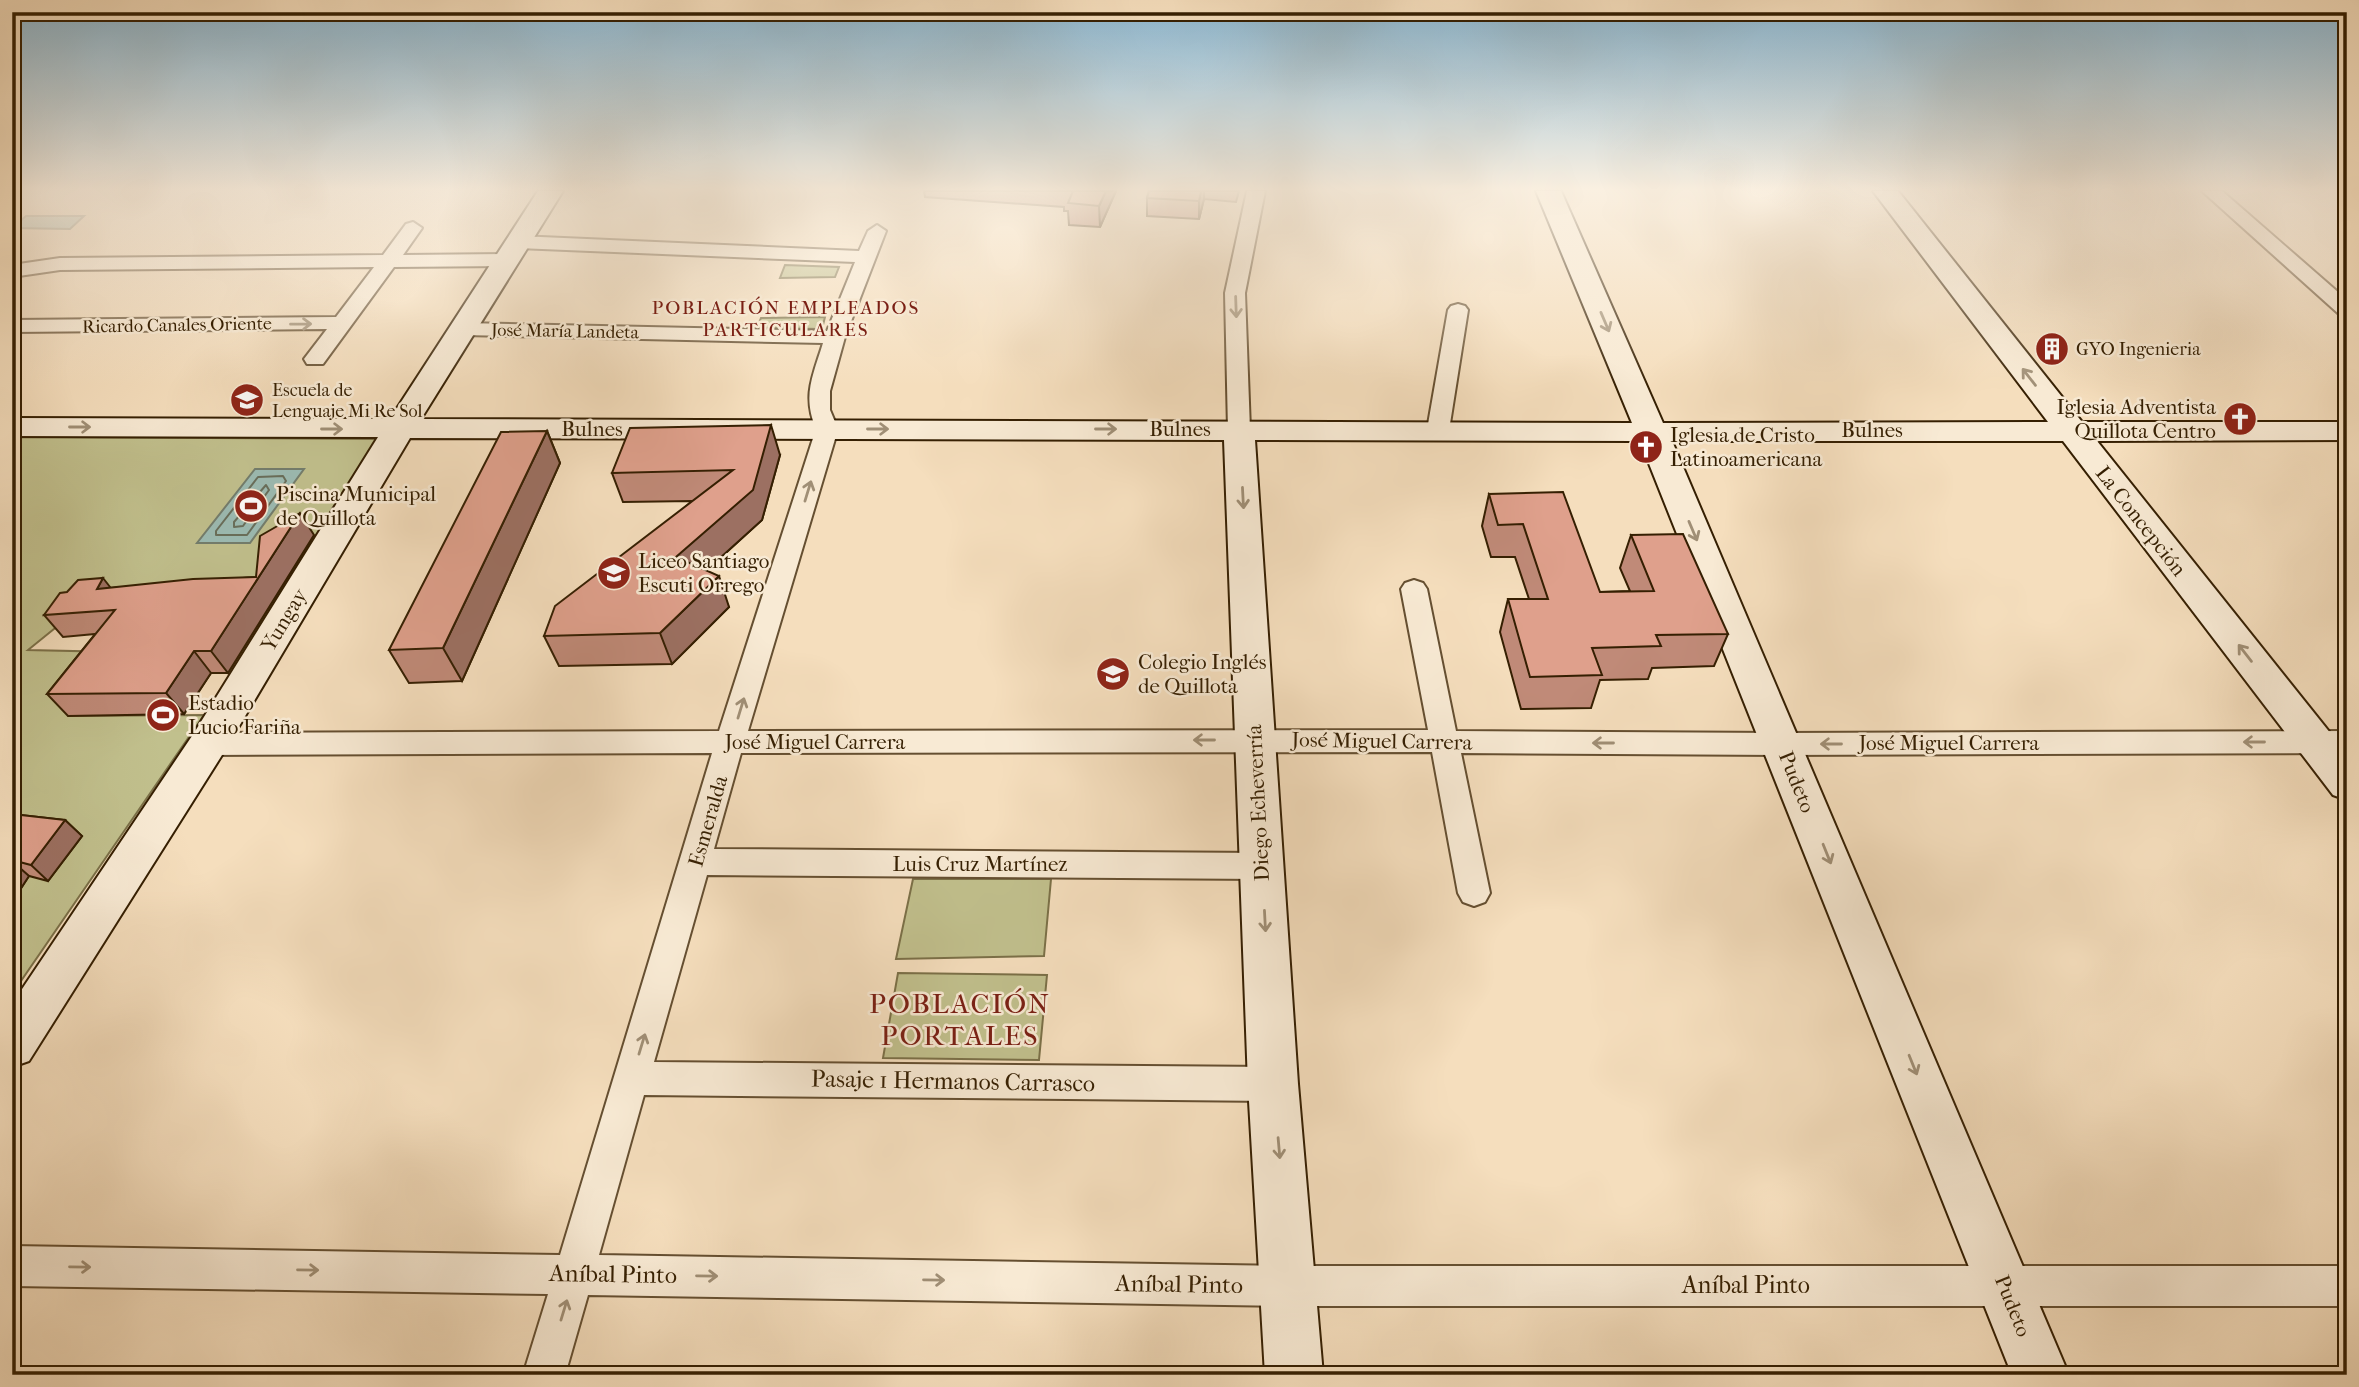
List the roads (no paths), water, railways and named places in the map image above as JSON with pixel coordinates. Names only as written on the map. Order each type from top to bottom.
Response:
[{"type":"street","points":[[315,359],[392,256]]},
{"type":"street","points":[[12,271],[60,264],[387,262],[458,256]]},
{"type":"street","name":"Yungay","points":[[12,1045],[208,744],[399,429],[509,256]]},
{"type":"street","points":[[791,256],[866,257],[835,337],[819,391],[819,410],[827,429]]},
{"type":"street","name":"Diego Echeverría","points":[[1243,256],[1235,293],[1254,740],[1273,1084],[1294,1375]]},
{"type":"street","name":"Pudeto","points":[[1576,256],[1782,744],[2041,1375]]},
{"type":"street","name":"La Concepción","points":[[1935,256],[2347,784]]},
{"type":"street","points":[[2284,256],[2347,311]]},
{"type":"street","points":[[1438,430],[1458,310]]},
{"type":"street","name":"Ricardo Canales Oriente","points":[[12,326],[342,323]]},
{"type":"street","name":"José María Landeta","points":[[463,329],[835,337]]},
{"type":"street","name":"Bulnes","points":[[12,427],[1652,432],[2070,429],[2347,431]]},
{"type":"street","name":"Esmeralda","points":[[544,1375],[697,862],[730,742],[827,429]]},
{"type":"street","points":[[1414,589],[1474,893]]},
{"type":"street","name":"José Miguel Carrera","points":[[208,744],[1254,740],[1782,744],[2347,742]]},
{"type":"street","name":"Luis Cruz Martínez","points":[[697,862],[1262,866]]},
{"type":"street","name":"Pasaje 1 Hermanos Carrasco","points":[[632,1078],[1273,1084]]},
{"type":"street","name":"Aníbal Pinto","points":[[12,1266],[1289,1286],[2347,1286]]},
{"type":"water","name":"Piscina Municipal de Quillota","points":[[255,469],[304,469],[250,543],[197,543]]},
{"type":"place","name":"GYO Ingenieria","points":[[2052,349]]},
{"type":"place","name":"Escuela de Lenguaje Mi Re Sol","points":[[247,400]]},
{"type":"place","name":"Iglesia Adventista Quillota Centro","points":[[2240,419]]},
{"type":"place","name":"Iglesia de Cristo Latinoamericana","points":[[1646,447]]},
{"type":"place","name":"Piscina Municipal de Quillota","points":[[251,506]]},
{"type":"place","name":"Liceo Santiago Escuti Orrego","points":[[614,573]]},
{"type":"place","name":"Colegio Inglés de Quillota","points":[[1113,674]]},
{"type":"place","name":"Estadio Lucio Fariña","points":[[163,715]]},
{"type":"district","name":"POBLACIÓN EMPLEADOS PARTICULARES","points":[[786,318]]},
{"type":"district","name":"POBLACIÓN PORTALES","points":[[960,1019]]}]
